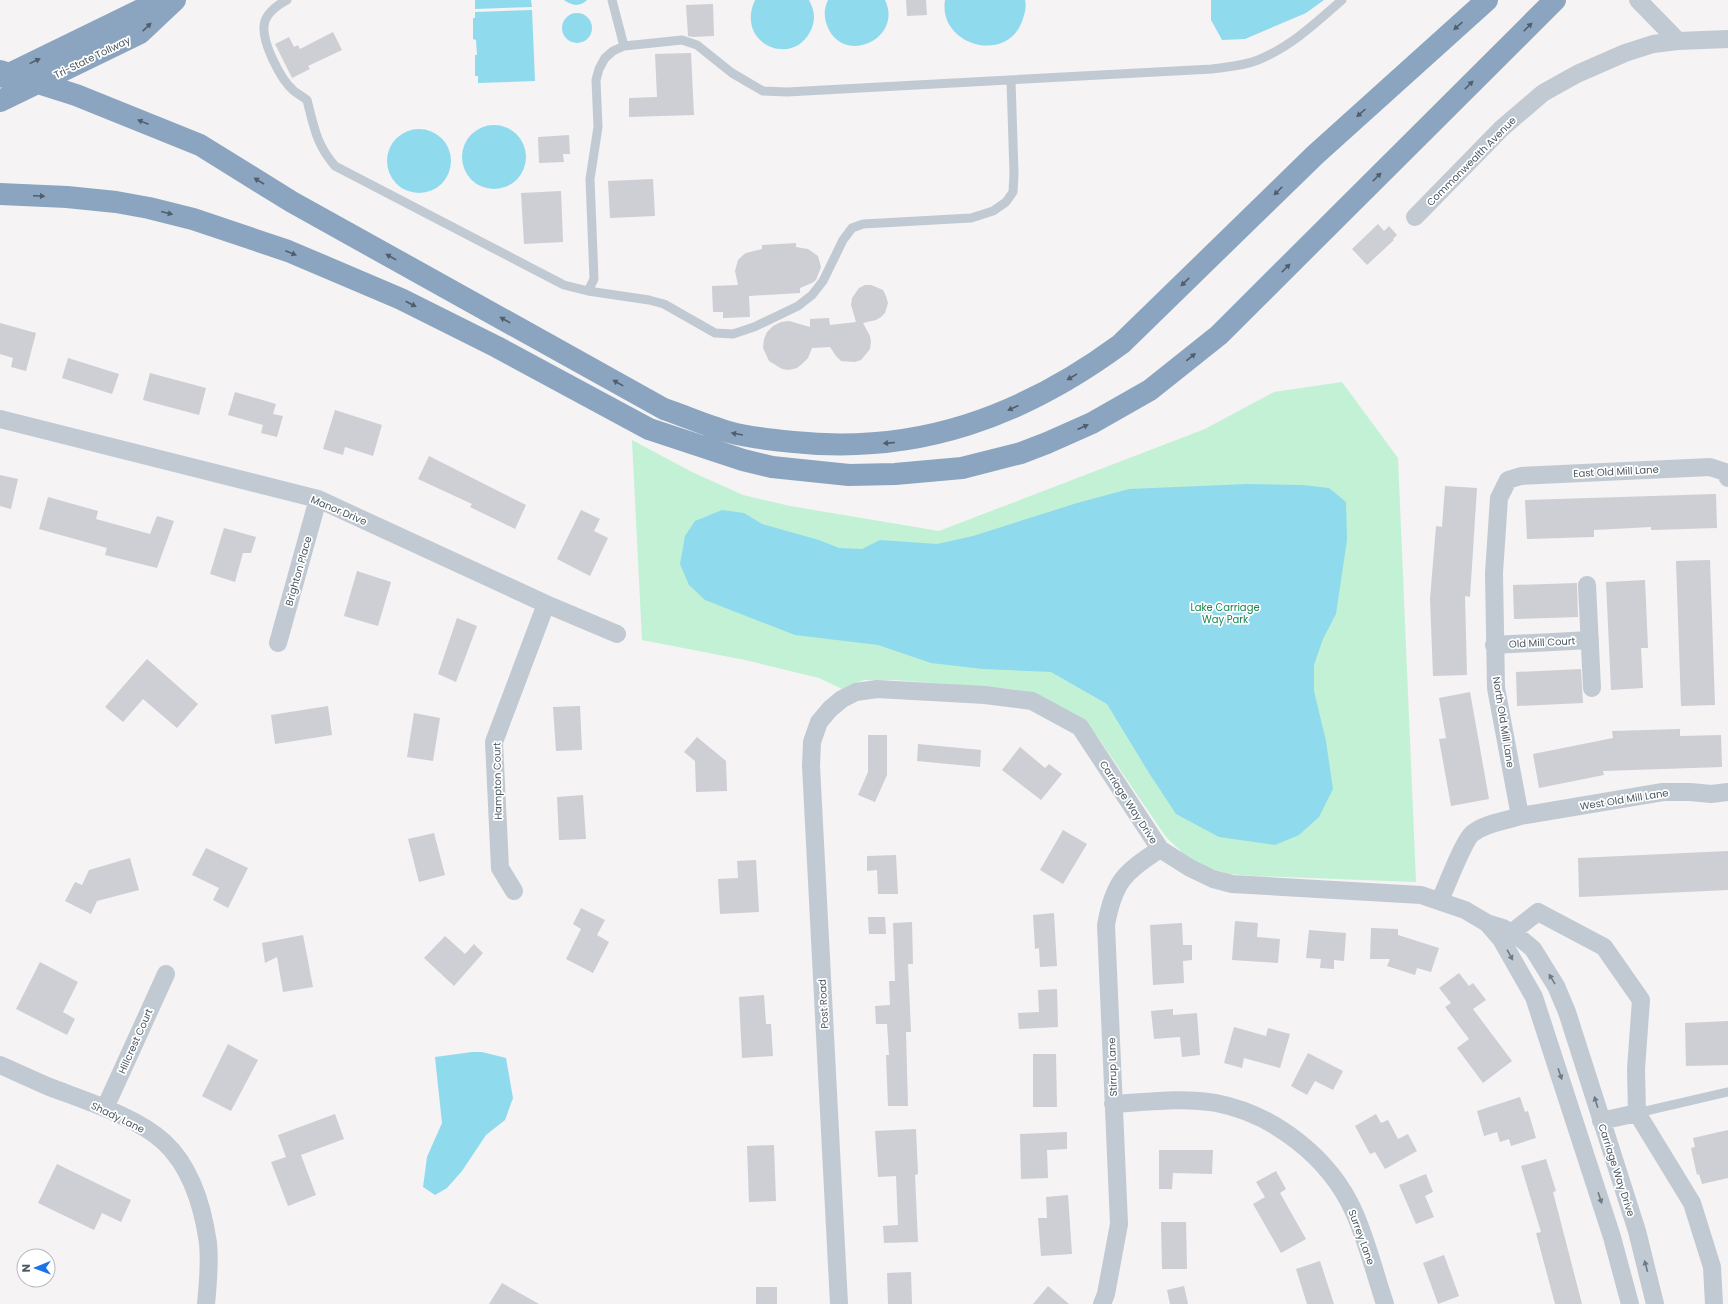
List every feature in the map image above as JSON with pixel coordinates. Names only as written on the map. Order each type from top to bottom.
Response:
[{"type":"highway","name":"Tri-State Tollway","points":[[0,78],[161,0]]},
{"type":"highway","name":"Tri-State Tollway","points":[[0,101],[140,33],[175,0]]},
{"type":"highway","points":[[0,71],[76,95],[200,145],[292,202],[664,409],[730,432],[817,445],[868,445],[897,442],[922,437],[962,427],[1004,412],[1049,392],[1094,364],[1121,344],[1315,155],[1487,0]]},
{"type":"highway","points":[[0,194],[67,197],[129,204],[193,219],[288,251],[401,299],[497,347],[649,429],[743,460],[772,467],[799,471],[849,475],[895,474],[962,468],[1021,453],[1047,443],[1092,423],[1150,390],[1219,335],[1554,0]]},
{"type":"street","points":[[1638,0],[1678,41]]},
{"type":"street","name":"Commonwealth Avenue","points":[[1415,217],[1502,128],[1543,93],[1577,74],[1625,53],[1653,44],[1678,41],[1728,39]]},
{"type":"street","name":"Manor Drive","points":[[0,419],[318,499],[546,604],[617,634]]},
{"type":"street","name":"East Old Mill Lane","points":[[1508,480],[1521,476],[1666,468],[1710,467],[1726,475]]},
{"type":"street","name":"North Old Mill Lane","points":[[1508,480],[1499,498],[1494,573],[1494,645],[1496,688],[1520,816]]},
{"type":"street","name":"Brighton Place","points":[[278,643],[318,499]]},
{"type":"street","name":"Old Mill Court","points":[[1587,585],[1592,688]]},
{"type":"street","name":"Hampton Court","points":[[514,891],[500,868],[494,742],[546,604]]},
{"type":"street","name":"Old Mill Court","points":[[1494,645],[1590,640]]},
{"type":"street","name":"Carriage Way Drive","points":[[830,709],[842,699],[856,692],[877,689],[985,696],[1032,701],[1080,727],[1160,849],[1190,868],[1213,879],[1232,884],[1421,895],[1440,900],[1465,910],[1520,938],[1533,949],[1550,974],[1556,986],[1575,1038],[1637,1230],[1655,1304]]},
{"type":"street","name":"Post Road","points":[[830,709],[819,722],[812,742],[811,766],[839,1304]]},
{"type":"street","name":"West Old Mill Lane","points":[[1520,816],[1663,792],[1711,794],[1728,792]]},
{"type":"street","points":[[1440,900],[1461,852],[1472,833],[1487,826],[1520,816]]},
{"type":"street","name":"Stirrup Lane","points":[[1102,1304],[1106,1294],[1119,1224],[1106,925],[1110,904],[1121,880],[1135,866],[1160,849]]},
{"type":"street","points":[[1511,933],[1538,912],[1604,946],[1641,1000],[1636,1069],[1637,1113],[1692,1203],[1712,1267],[1714,1304]]},
{"type":"street","name":"Carriage Way Drive","points":[[1488,923],[1501,939],[1534,997],[1612,1237],[1630,1304]]},
{"type":"street","name":"Hillcrest Court","points":[[105,1108],[166,974]]},
{"type":"street","points":[[1550,1047],[1575,1038]]},
{"type":"street","name":"Shady Lane","points":[[0,1065],[45,1085],[105,1108],[137,1124],[164,1142],[182,1164],[199,1203],[208,1244],[206,1304]]},
{"type":"street","name":"Surrey Lane","points":[[1113,1104],[1186,1101],[1216,1104],[1240,1110],[1272,1125],[1298,1141],[1322,1163],[1354,1211],[1385,1304]]},
{"type":"street","points":[[1602,1121],[1637,1113]]},
{"type":"lane","points":[[287,0],[279,4],[265,21],[264,32],[267,47],[283,78],[294,91],[307,100],[316,135],[321,147],[335,166],[564,285],[588,291],[648,300],[664,304],[715,333],[733,334],[754,327],[798,306],[812,295],[823,281],[843,240],[852,228],[863,224],[971,218],[993,211],[1006,202],[1013,192],[1014,174],[1011,80]]},
{"type":"lane","points":[[612,0],[624,46]]},
{"type":"lane","points":[[588,291],[594,279],[590,179],[598,127],[596,80],[599,69],[606,58],[613,51],[624,46],[682,40],[697,45],[732,73],[763,91],[787,92],[1212,69],[1233,67],[1256,61],[1278,51],[1308,30],[1342,0]]},
{"type":"lane","points":[[1637,1113],[1728,1092]]},
{"type":"green space","name":"Lake Carriage Way Park","points":[[1342,382],[1398,458],[1416,882],[1254,876],[1229,874],[1206,867],[1186,856],[1166,837],[1097,736],[1038,695],[1010,689],[895,680],[864,680],[842,689],[819,678],[745,660],[642,640],[632,440],[692,472],[743,495],[790,506],[939,531],[1205,429],[1274,392]]},
{"type":"water","points":[[475,0],[531,0],[532,7],[475,9]]},
{"type":"water","points":[[564,0],[587,0],[582,4],[576,5],[570,4]]},
{"type":"water","points":[[755,0],[809,0],[813,8],[814,16],[810,32],[801,43],[791,48],[779,49],[768,46],[759,39],[752,28],[751,15]]},
{"type":"water","points":[[828,0],[885,0],[889,13],[887,25],[880,35],[871,42],[860,46],[848,45],[838,40],[827,26],[825,11]]},
{"type":"water","points":[[945,0],[1025,0],[1026,3],[1021,24],[1012,36],[1001,43],[987,46],[974,44],[961,37],[951,28],[946,15]]},
{"type":"water","points":[[1211,0],[1324,0],[1306,13],[1245,39],[1222,40],[1211,20]]},
{"type":"water","points":[[532,10],[535,81],[478,83],[478,76],[475,76],[475,55],[477,55],[476,40],[473,39],[473,18],[475,18],[475,12]]},
{"type":"water","points":[[577,13],[588,17],[592,28],[588,39],[577,43],[566,39],[562,28],[566,17]]},
{"type":"water","points":[[488,125],[500,125],[517,134],[524,145],[526,157],[524,169],[517,180],[500,189],[488,189],[476,184],[467,175],[462,163],[462,151],[467,139],[476,130]]},
{"type":"water","points":[[413,129],[425,129],[442,138],[449,149],[451,161],[449,173],[442,184],[425,193],[413,193],[401,188],[392,179],[387,167],[387,155],[392,143],[401,134]]},
{"type":"water","points":[[1247,484],[1303,485],[1329,488],[1346,502],[1347,540],[1336,614],[1323,639],[1314,665],[1314,691],[1326,741],[1333,789],[1319,817],[1299,835],[1275,845],[1219,837],[1176,814],[1107,704],[1051,672],[983,669],[931,663],[878,645],[795,635],[705,600],[689,585],[680,564],[685,536],[695,521],[722,510],[744,513],[762,524],[819,540],[839,548],[862,549],[880,540],[937,544],[973,536],[1077,503],[1129,489]]},
{"type":"water","points":[[482,1052],[506,1058],[513,1098],[505,1120],[486,1135],[462,1171],[447,1188],[435,1195],[423,1187],[427,1157],[442,1123],[435,1057]]},
{"type":"building","points":[[906,0],[926,0],[927,15],[907,16]]},
{"type":"building","points":[[713,4],[714,36],[688,36],[686,5]]},
{"type":"building","points":[[333,32],[342,50],[308,66],[310,69],[292,78],[275,44],[289,37],[294,47],[298,45],[300,49]]},
{"type":"building","points":[[691,53],[694,115],[629,117],[629,98],[657,97],[655,54]]},
{"type":"building","points":[[569,135],[570,154],[563,154],[564,162],[539,163],[538,137]]},
{"type":"building","points":[[653,179],[655,216],[610,218],[608,181]]},
{"type":"building","points":[[561,191],[563,242],[524,244],[521,193]]},
{"type":"building","points":[[1378,224],[1384,231],[1389,226],[1397,235],[1393,239],[1394,240],[1367,265],[1352,249]]},
{"type":"building","points":[[796,243],[796,247],[808,249],[818,256],[821,267],[816,280],[800,288],[800,293],[749,296],[750,317],[723,318],[723,312],[713,312],[712,286],[738,285],[735,271],[738,260],[742,256],[746,253],[762,249],[762,245]]},
{"type":"building","points":[[865,285],[871,285],[883,290],[888,303],[885,313],[881,317],[876,320],[863,323],[870,336],[871,342],[870,349],[861,360],[855,362],[841,361],[830,347],[812,348],[808,358],[803,363],[797,368],[789,370],[782,369],[769,361],[763,348],[764,339],[767,332],[773,326],[781,322],[789,321],[810,327],[810,319],[829,318],[830,325],[856,322],[851,305],[852,298],[859,288]]},
{"type":"building","points":[[0,323],[36,333],[26,371],[11,367],[13,358],[0,354]]},
{"type":"building","points":[[68,358],[119,374],[112,394],[62,378]]},
{"type":"building","points":[[150,373],[206,388],[199,415],[143,400]]},
{"type":"building","points":[[235,392],[276,404],[273,414],[283,416],[277,437],[261,433],[263,425],[228,415]]},
{"type":"building","points":[[335,410],[382,425],[373,456],[345,447],[343,455],[323,449]]},
{"type":"building","points":[[429,456],[526,505],[515,529],[470,507],[472,504],[418,479]]},
{"type":"building","points":[[0,475],[18,479],[11,509],[0,506]]},
{"type":"building","points":[[1445,486],[1477,488],[1470,597],[1465,596],[1467,675],[1433,676],[1430,599],[1436,526],[1442,527]]},
{"type":"building","points":[[1716,494],[1717,528],[1651,530],[1651,527],[1594,530],[1594,537],[1527,539],[1525,500]]},
{"type":"building","points":[[48,497],[98,511],[96,519],[150,534],[157,516],[174,521],[157,568],[105,555],[107,548],[39,529]]},
{"type":"building","points":[[581,510],[600,519],[594,531],[608,538],[590,576],[557,559]]},
{"type":"building","points":[[224,528],[256,537],[251,553],[243,553],[235,582],[210,574]]},
{"type":"building","points":[[1710,560],[1715,705],[1681,706],[1676,561]]},
{"type":"building","points":[[357,571],[391,582],[378,626],[344,616]]},
{"type":"building","points":[[1645,580],[1648,648],[1641,648],[1643,688],[1611,690],[1606,582]]},
{"type":"building","points":[[1577,583],[1578,617],[1514,619],[1513,585]]},
{"type":"building","points":[[457,618],[477,626],[456,682],[438,674]]},
{"type":"building","points":[[147,659],[198,704],[177,728],[143,699],[123,722],[105,707]]},
{"type":"building","points":[[1581,669],[1583,703],[1517,706],[1516,672]]},
{"type":"building","points":[[1470,692],[1489,799],[1451,806],[1439,739],[1446,738],[1439,698]]},
{"type":"building","points":[[328,706],[332,735],[275,744],[271,715]]},
{"type":"building","points":[[580,706],[582,750],[556,751],[553,707]]},
{"type":"building","points":[[414,713],[440,718],[433,761],[407,757]]},
{"type":"building","points":[[1680,729],[1680,736],[1721,735],[1722,767],[1603,771],[1604,775],[1539,788],[1533,754],[1613,738],[1612,731]]},
{"type":"building","points":[[868,735],[887,735],[887,775],[875,802],[858,795],[868,772]]},
{"type":"building","points":[[697,737],[726,761],[727,791],[696,792],[695,761],[684,752]]},
{"type":"building","points":[[918,744],[981,750],[980,767],[917,761]]},
{"type":"building","points":[[1020,747],[1045,768],[1049,764],[1062,774],[1041,800],[1002,770]]},
{"type":"building","points":[[583,795],[586,839],[559,840],[557,797]]},
{"type":"building","points":[[1063,830],[1087,844],[1063,884],[1040,870]]},
{"type":"building","points":[[434,833],[445,875],[419,882],[408,839]]},
{"type":"building","points":[[206,848],[248,868],[228,908],[213,900],[219,888],[192,875]]},
{"type":"building","points":[[1728,851],[1728,890],[1579,897],[1578,858]]},
{"type":"building","points":[[896,855],[898,894],[878,894],[877,870],[867,871],[867,856]]},
{"type":"building","points":[[130,858],[139,890],[97,901],[91,914],[65,901],[75,882],[82,885],[89,870]]},
{"type":"building","points":[[756,860],[759,912],[720,914],[718,879],[738,878],[737,861]]},
{"type":"building","points":[[581,908],[605,920],[597,935],[609,942],[593,973],[566,959],[581,929],[573,924]]},
{"type":"building","points":[[1054,913],[1057,966],[1040,967],[1039,948],[1035,949],[1033,915]]},
{"type":"building","points":[[868,917],[885,917],[886,934],[869,934]]},
{"type":"building","points":[[1235,921],[1258,923],[1257,937],[1280,939],[1278,963],[1232,960]]},
{"type":"building","points":[[912,922],[913,964],[908,964],[911,1032],[906,1032],[908,1106],[888,1106],[886,1055],[889,1055],[887,1024],[876,1024],[875,1006],[890,1005],[889,981],[895,981],[893,923]]},
{"type":"building","points":[[1182,923],[1183,945],[1192,945],[1192,960],[1183,961],[1184,983],[1153,985],[1150,925]]},
{"type":"building","points":[[1371,928],[1398,929],[1398,935],[1439,948],[1431,972],[1417,968],[1415,975],[1387,966],[1390,959],[1370,959]]},
{"type":"building","points":[[1309,930],[1346,933],[1344,961],[1334,960],[1334,969],[1320,968],[1321,959],[1306,958]]},
{"type":"building","points":[[303,935],[313,987],[283,992],[277,957],[265,963],[262,943]]},
{"type":"building","points":[[445,936],[465,954],[474,944],[483,953],[454,986],[424,958]]},
{"type":"building","points":[[40,962],[78,982],[63,1012],[75,1019],[67,1035],[16,1009]]},
{"type":"building","points":[[1459,973],[1469,986],[1473,983],[1486,1000],[1473,1009],[1512,1061],[1483,1083],[1457,1048],[1469,1039],[1445,1007],[1451,1003],[1439,988]]},
{"type":"building","points":[[1057,989],[1058,1027],[1019,1029],[1018,1013],[1039,1012],[1038,990]]},
{"type":"building","points":[[764,995],[766,1024],[771,1024],[773,1056],[742,1058],[739,997]]},
{"type":"building","points":[[1173,1009],[1173,1015],[1197,1013],[1200,1055],[1182,1057],[1180,1037],[1154,1039],[1151,1011]]},
{"type":"building","points":[[1728,1021],[1728,1065],[1686,1066],[1685,1023]]},
{"type":"building","points":[[1234,1027],[1266,1036],[1268,1028],[1290,1034],[1280,1068],[1244,1058],[1242,1068],[1224,1063]]},
{"type":"building","points":[[228,1044],[258,1060],[231,1111],[202,1096]]},
{"type":"building","points":[[1308,1053],[1343,1071],[1333,1090],[1315,1081],[1307,1095],[1291,1086]]},
{"type":"building","points":[[1033,1054],[1056,1054],[1057,1107],[1033,1107]]},
{"type":"building","points":[[1520,1097],[1525,1112],[1528,1111],[1536,1138],[1511,1146],[1509,1139],[1500,1142],[1497,1132],[1484,1136],[1477,1111]]},
{"type":"building","points":[[335,1114],[344,1139],[301,1155],[316,1195],[288,1206],[271,1162],[286,1157],[278,1135]]},
{"type":"building","points":[[1376,1114],[1381,1123],[1388,1120],[1398,1139],[1408,1134],[1417,1151],[1385,1169],[1375,1152],[1370,1154],[1355,1126]]},
{"type":"building","points":[[916,1129],[918,1174],[915,1175],[918,1242],[884,1243],[883,1226],[898,1225],[896,1176],[878,1177],[875,1131]]},
{"type":"building","points":[[1728,1130],[1728,1178],[1702,1184],[1699,1174],[1697,1175],[1691,1148],[1695,1147],[1693,1138]]},
{"type":"building","points":[[1067,1132],[1067,1149],[1047,1150],[1048,1178],[1021,1179],[1020,1134]]},
{"type":"building","points":[[774,1145],[776,1201],[749,1202],[747,1146]]},
{"type":"building","points":[[1159,1150],[1213,1150],[1212,1174],[1173,1173],[1172,1189],[1159,1189]]},
{"type":"building","points":[[1546,1159],[1556,1191],[1553,1192],[1582,1304],[1555,1304],[1536,1233],[1541,1232],[1521,1166]]},
{"type":"building","points":[[57,1164],[131,1200],[121,1222],[102,1213],[94,1230],[38,1203]]},
{"type":"building","points":[[1276,1171],[1286,1189],[1280,1193],[1306,1239],[1281,1253],[1253,1204],[1265,1197],[1256,1182]]},
{"type":"building","points":[[1426,1174],[1433,1192],[1425,1196],[1434,1217],[1416,1224],[1399,1185]]},
{"type":"building","points":[[1068,1195],[1072,1254],[1041,1256],[1038,1218],[1047,1218],[1046,1197]]},
{"type":"building","points":[[1161,1222],[1186,1222],[1187,1269],[1162,1269]]},
{"type":"building","points":[[1444,1255],[1459,1296],[1438,1304],[1423,1263]]},
{"type":"building","points":[[1320,1261],[1334,1304],[1307,1304],[1296,1269]]},
{"type":"building","points":[[911,1272],[912,1304],[888,1304],[887,1273]]},
{"type":"building","points":[[502,1283],[539,1304],[489,1304]]},
{"type":"building","points":[[1048,1286],[1069,1304],[1033,1304]]},
{"type":"building","points":[[1184,1286],[1188,1304],[1170,1304],[1167,1290]]},
{"type":"building","points":[[756,1287],[777,1287],[777,1304],[756,1304]]}]
